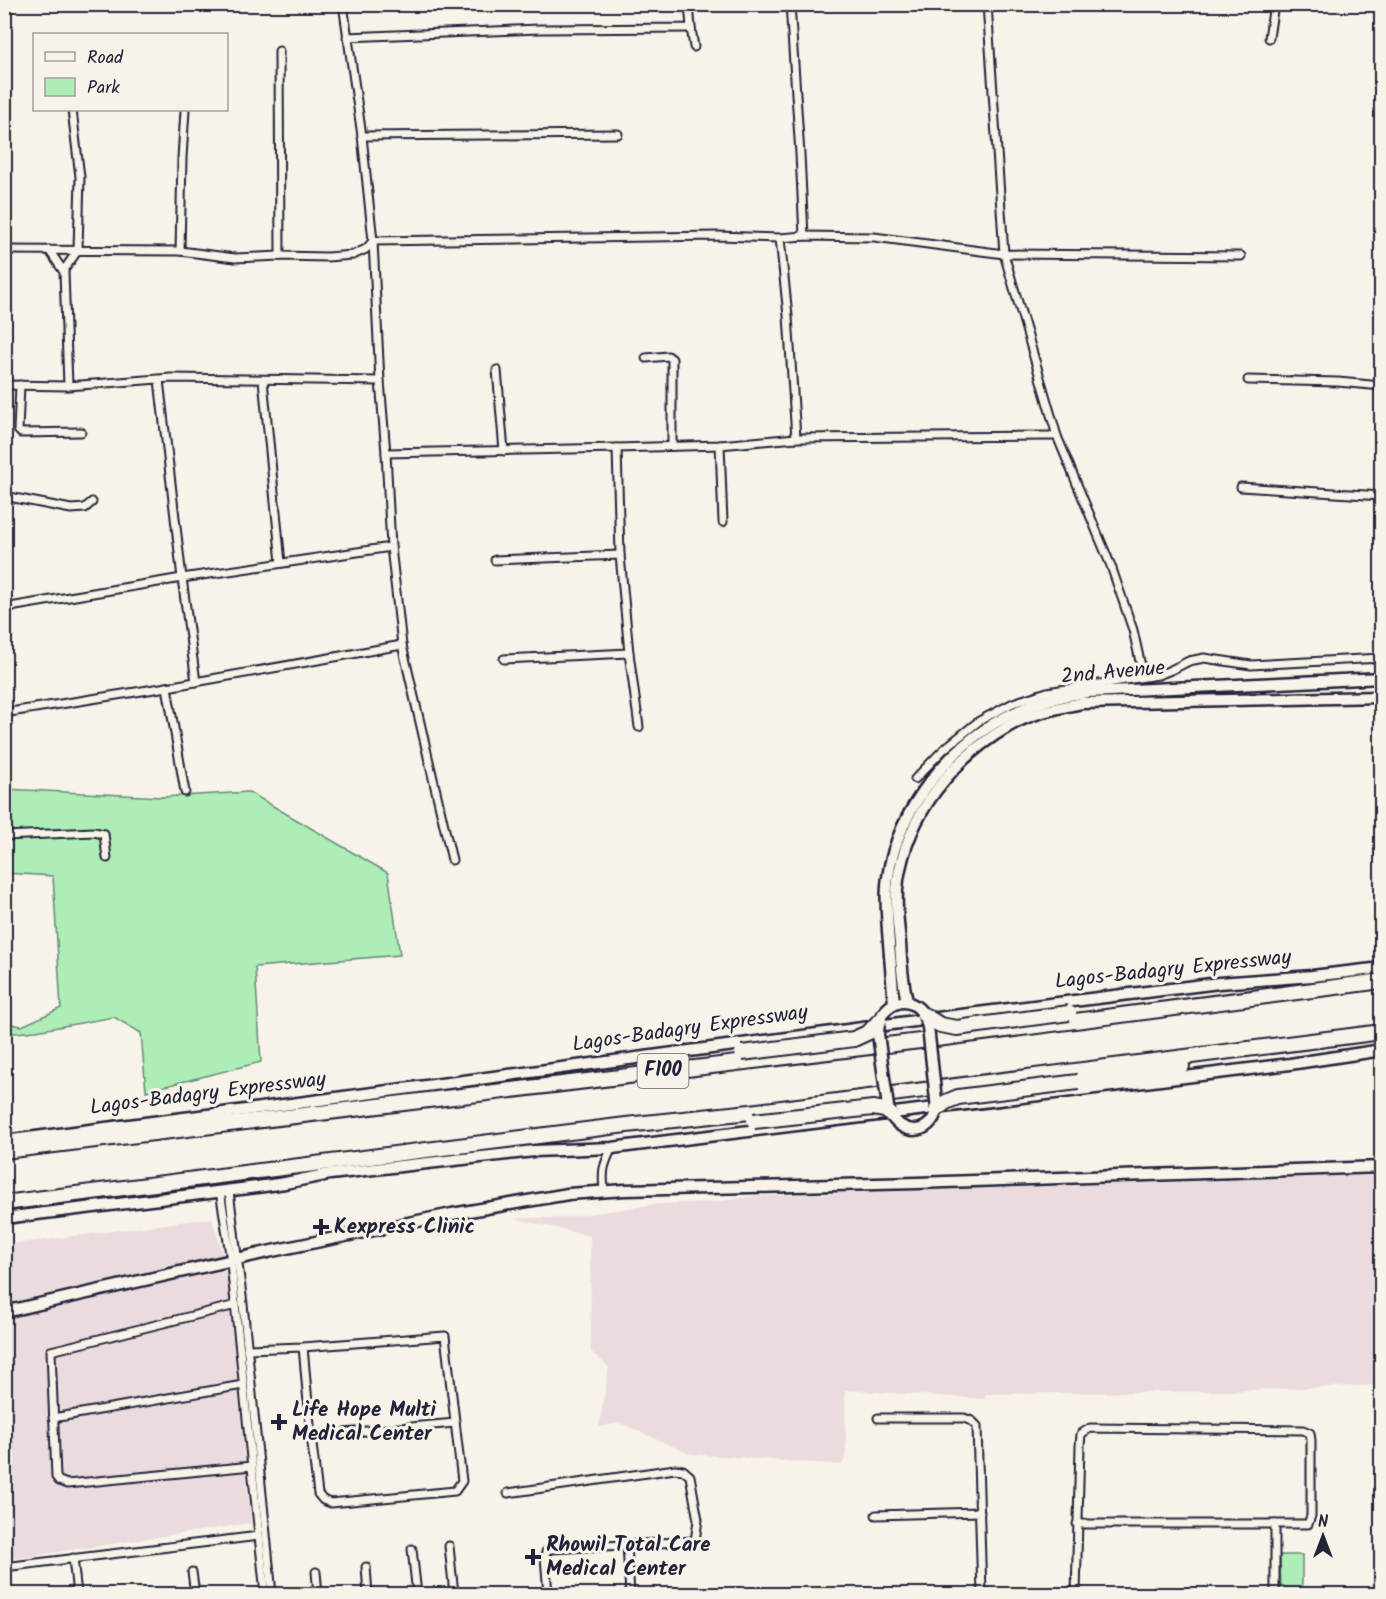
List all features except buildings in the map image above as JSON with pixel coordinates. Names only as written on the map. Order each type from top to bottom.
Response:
[{"type":"highway","name":"Lagos-Badagry Expressway","points":[[4,1151],[957,1036],[1382,981]]},
{"type":"highway","points":[[924,1015],[940,1025],[957,1028],[1147,1002],[1321,988]]},
{"type":"highway","points":[[446,1099],[617,1070],[854,1039],[869,1032],[879,1021]]},
{"type":"highway","name":"F100","points":[[4,1203],[1382,1032]]},
{"type":"highway","points":[[937,1109],[952,1099],[965,1095],[1078,1082],[1216,1060],[1313,1041]]},
{"type":"highway","points":[[469,1144],[627,1134],[873,1108],[890,1113]]},
{"type":"main road","name":"2nd Avenue","points":[[894,1004],[886,906],[888,876],[896,844],[909,812],[934,784],[964,744],[992,725],[1017,711],[1048,699],[1088,692],[1382,678]]},
{"type":"main road","name":"2nd Avenue","points":[[907,1002],[903,985],[896,907],[898,879],[905,851],[934,784],[1009,725],[1032,715],[1082,703],[1382,697]]},
{"type":"main road","name":"Lagos-Badagry Expressway","points":[[4,1141],[981,1012],[1219,983],[1382,969]]},
{"type":"main road","points":[[907,1002],[916,1005],[924,1015],[928,1027],[937,1109],[932,1121],[917,1130],[902,1127],[890,1113],[878,1034],[879,1021],[885,1010],[894,1004],[907,1002]]},
{"type":"main road","points":[[4,1218],[285,1183],[330,1173],[534,1151],[612,1148],[1290,1064],[1382,1050]]},
{"type":"main road","points":[[4,1312],[234,1257],[272,1244],[567,1188],[1382,1163]]},
{"type":"main road","points":[[604,1187],[917,1183],[1382,1167]]},
{"type":"main road","points":[[4,1306],[234,1257]]},
{"type":"street","points":[[343,4],[362,136],[373,241],[391,547],[402,645],[452,860]]},
{"type":"street","points":[[689,4],[694,47]]},
{"type":"street","points":[[790,4],[804,236]]},
{"type":"street","points":[[987,4],[1004,254],[1057,436],[1111,566],[1133,630],[1145,676]]},
{"type":"street","points":[[1269,38],[1274,4]]},
{"type":"street","points":[[348,37],[540,29],[691,28]]},
{"type":"street","points":[[279,51],[280,256]]},
{"type":"street","points":[[63,270],[78,250],[80,177],[72,111]]},
{"type":"street","points":[[180,252],[185,111]]},
{"type":"street","points":[[362,136],[618,134]]},
{"type":"street","points":[[4,250],[180,252],[236,258],[327,257],[353,255],[366,249],[373,241],[804,236],[874,237],[1004,254],[1241,256]]},
{"type":"street","points":[[780,238],[789,316],[796,438]]},
{"type":"street","points":[[49,250],[63,270],[68,386]]},
{"type":"street","points":[[646,358],[668,356],[672,359],[672,446]]},
{"type":"street","points":[[497,370],[504,451]]},
{"type":"street","points":[[4,385],[68,386],[171,378],[380,381]]},
{"type":"street","points":[[159,380],[196,682]]},
{"type":"street","points":[[263,380],[281,563]]},
{"type":"street","points":[[1248,380],[1338,382],[1382,386]]},
{"type":"street","points":[[20,385],[18,430],[21,433],[81,432]]},
{"type":"street","points":[[386,453],[720,445],[796,438],[1057,436]]},
{"type":"street","points":[[720,445],[723,522]]},
{"type":"street","points":[[617,448],[620,555],[629,653],[639,727]]},
{"type":"street","points":[[1241,487],[1382,496]]},
{"type":"street","points":[[4,496],[71,510],[85,508],[92,502]]},
{"type":"street","points":[[4,608],[182,578],[391,547]]},
{"type":"street","points":[[495,560],[620,555]]},
{"type":"street","points":[[4,713],[167,687],[402,645]]},
{"type":"street","points":[[504,659],[629,653]]},
{"type":"street","points":[[915,779],[944,749],[979,721],[1013,703],[1047,692],[1158,675],[1189,661],[1204,658],[1251,665],[1382,658]]},
{"type":"street","points":[[167,687],[185,792]]},
{"type":"street","points":[[4,837],[94,832],[104,834],[107,858]]},
{"type":"street","points":[[604,1187],[602,1173],[612,1148]]},
{"type":"street","points":[[225,1191],[247,1349],[272,1594]]},
{"type":"street","points":[[234,1257],[243,1385],[265,1594]]},
{"type":"street","points":[[236,1305],[51,1351],[56,1477],[58,1481],[67,1484],[252,1466]]},
{"type":"street","points":[[247,1349],[445,1336],[462,1481],[455,1491],[332,1503],[323,1500],[318,1494],[303,1347]]},
{"type":"street","points":[[53,1418],[243,1385]]},
{"type":"street","points":[[879,1418],[964,1418],[977,1426],[982,1594]]},
{"type":"street","points":[[311,1436],[455,1423]]},
{"type":"street","points":[[1076,1594],[1077,1524],[1081,1434],[1090,1428],[1304,1430],[1310,1432],[1311,1516],[1308,1524],[1077,1524]]},
{"type":"street","points":[[508,1493],[675,1469],[683,1470],[690,1476],[698,1520],[695,1541],[551,1549],[546,1552],[545,1557],[548,1594]]},
{"type":"street","points":[[876,1515],[980,1512]]},
{"type":"street","points":[[1275,1524],[1275,1594]]},
{"type":"street","points":[[4,1567],[259,1536]]},
{"type":"street","points":[[627,1545],[630,1594]]},
{"type":"street","points":[[449,1546],[454,1594]]},
{"type":"street","points":[[412,1549],[417,1594]]},
{"type":"street","points":[[73,1558],[77,1594]]},
{"type":"street","points":[[366,1567],[368,1594]]},
{"type":"street","points":[[192,1572],[195,1594]]},
{"type":"street","points":[[316,1572],[318,1594]]},
{"type":"shaded area","points":[[1381,1175],[1381,1385],[1232,1391],[986,1394],[984,1399],[845,1390],[846,1454],[842,1465],[690,1454],[620,1423],[599,1427],[609,1367],[591,1352],[590,1236],[513,1218],[561,1218],[658,1204],[713,1202],[755,1196]]},
{"type":"shaded area","points":[[212,1218],[226,1264],[251,1523],[5,1560],[5,1245]]},
{"type":"green space","points":[[5,789],[162,797],[249,792],[388,873],[400,955],[255,967],[261,1062],[146,1091],[141,1033],[114,1017],[36,1031],[5,1034],[4,1023],[22,1026],[61,1008],[53,876],[5,873]]},
{"type":"green space","points":[[1280,1555],[1302,1555],[1302,1594],[1281,1594]]},
{"type":"place","name":"Kexpress Clinic","points":[[321,1227]]},
{"type":"place","name":"Life Hope Multi Medical Center","points":[[279,1422]]},
{"type":"place","name":"Rhowil Total Care Medical Center","points":[[533,1557]]}]
